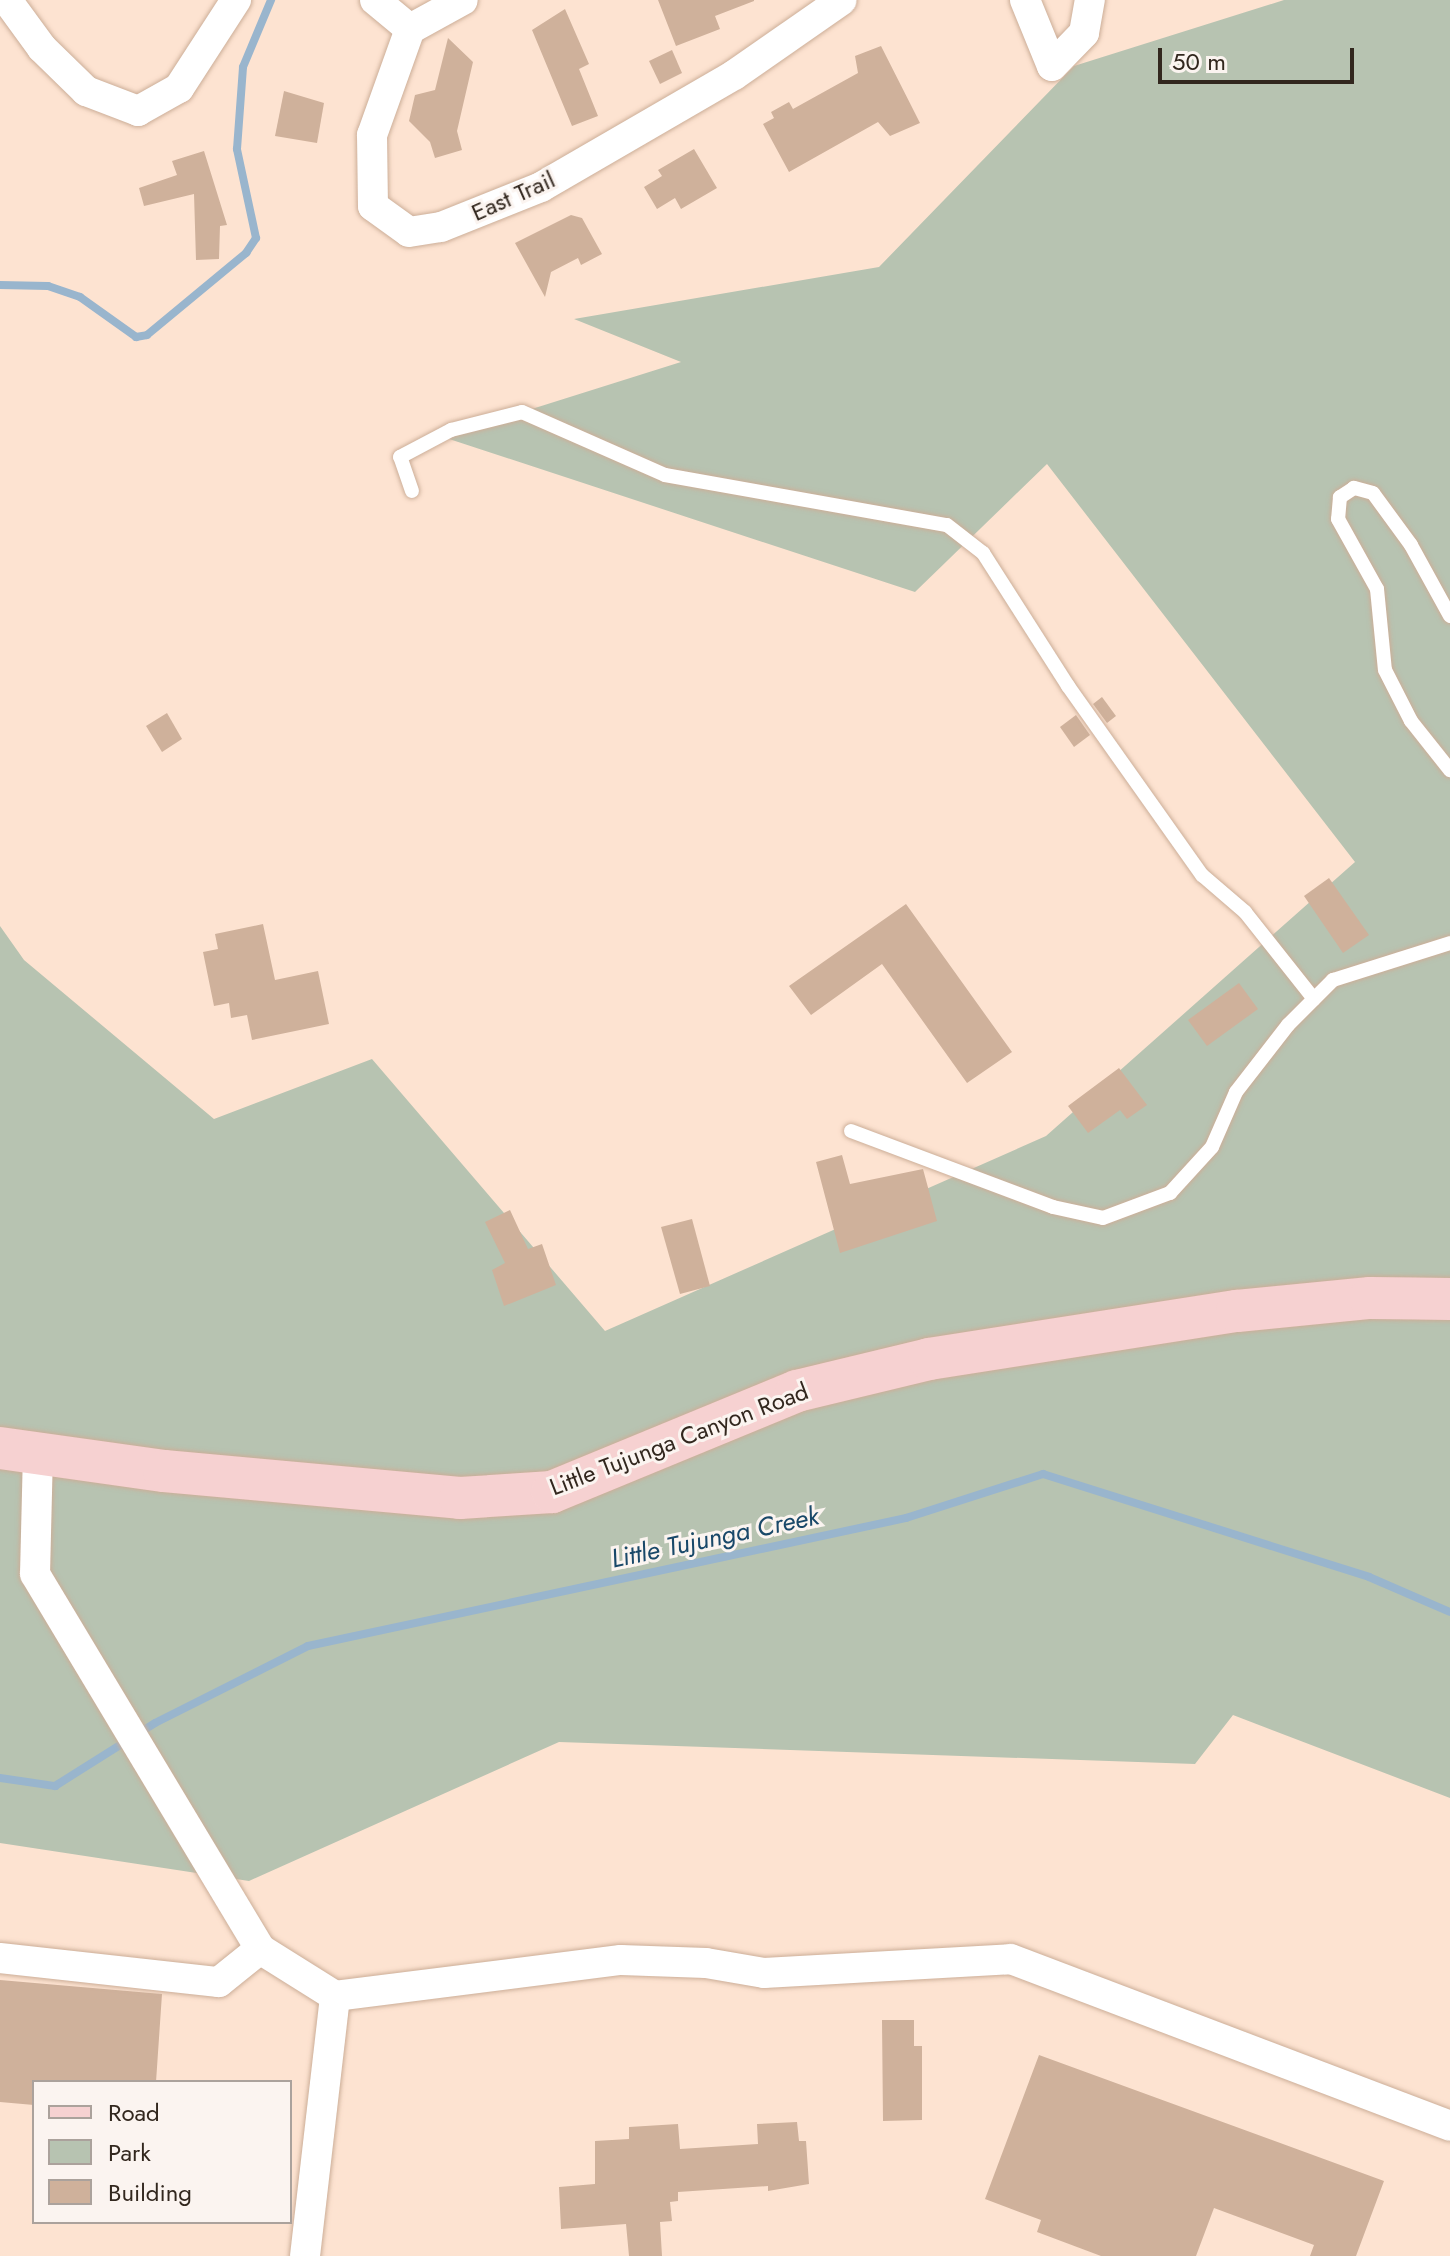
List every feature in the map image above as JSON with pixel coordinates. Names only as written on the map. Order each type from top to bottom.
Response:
[{"type":"main road","name":"Little Tujunga Canyon Road","points":[[19,1450],[164,1471],[460,1498],[552,1492],[783,1397],[929,1359],[1237,1311],[1370,1298],[1450,1299]]},
{"type":"street","points":[[7,0],[42,48],[86,91],[138,111],[179,88],[236,0]]},
{"type":"street","points":[[375,0],[410,29],[463,0]]},
{"type":"street","name":"East Trail","points":[[410,29],[372,135],[373,206],[409,232],[441,227],[541,187],[734,75],[842,0]]},
{"type":"street","points":[[1025,0],[1052,66],[1084,33],[1090,0]]},
{"type":"street","points":[[19,1450],[35,1574],[260,1949],[335,1996],[621,1960],[706,1963],[764,1973],[1011,1959],[1450,2126]]},
{"type":"street","points":[[0,1958],[219,1982],[260,1949]]},
{"type":"street","points":[[305,2256],[335,1996]]},
{"type":"lane","points":[[412,491],[400,457],[451,430],[522,412],[665,475],[947,525],[983,553],[1068,686],[1202,875],[1245,912],[1314,999]]},
{"type":"lane","points":[[1450,616],[1411,545],[1373,493],[1354,488],[1340,497],[1338,519],[1377,589],[1385,670],[1411,721],[1450,770]]},
{"type":"lane","points":[[851,1131],[1053,1207],[1103,1218],[1170,1193],[1212,1147],[1236,1092],[1333,980],[1405,953],[1450,943]]},
{"type":"green space","points":[[1284,0],[1450,0],[1450,1798],[1233,1715],[1195,1764],[559,1742],[249,1881],[0,1843],[0,926],[24,960],[214,1119],[372,1059],[605,1331],[1046,1136],[1355,862],[1047,464],[915,592],[443,437],[681,362],[574,319],[879,267],[1074,66]]},
{"type":"building","points":[[658,0],[754,1],[715,16],[720,29],[676,46]]},
{"type":"building","points":[[565,9],[589,64],[579,69],[598,116],[572,126],[532,30]]},
{"type":"building","points":[[448,38],[473,62],[457,131],[462,150],[435,158],[430,142],[409,121],[415,95],[435,90]]},
{"type":"building","points":[[881,46],[920,123],[890,136],[878,122],[789,172],[763,124],[774,118],[771,112],[789,102],[793,109],[858,73],[855,56]]},
{"type":"building","points":[[672,50],[682,73],[660,84],[649,61]]},
{"type":"building","points":[[284,91],[324,103],[317,143],[275,136]]},
{"type":"building","points":[[694,149],[717,188],[681,209],[675,198],[657,209],[644,187],[662,176],[658,170]]},
{"type":"building","points":[[204,151],[227,225],[220,226],[219,259],[196,260],[194,194],[144,206],[139,188],[177,175],[172,161]]},
{"type":"building","points":[[571,215],[582,218],[602,254],[581,265],[578,258],[551,272],[545,297],[515,243]]},
{"type":"building","points":[[1102,697],[1116,716],[1107,723],[1093,704]]},
{"type":"building","points":[[167,713],[182,739],[162,752],[146,726]]},
{"type":"building","points":[[1076,715],[1090,735],[1074,747],[1060,727]]},
{"type":"building","points":[[1329,878],[1369,935],[1343,953],[1304,896]]},
{"type":"building","points":[[906,904],[1012,1052],[967,1083],[882,964],[811,1015],[789,986]]},
{"type":"building","points":[[263,924],[275,980],[318,971],[329,1024],[252,1040],[247,1015],[231,1018],[229,1003],[214,1006],[203,952],[218,949],[215,934]]},
{"type":"building","points":[[1239,983],[1258,1009],[1207,1046],[1188,1020]]},
{"type":"building","points":[[1119,1068],[1147,1105],[1127,1119],[1120,1110],[1088,1133],[1068,1106]]},
{"type":"building","points":[[842,1155],[850,1184],[923,1169],[937,1221],[840,1253],[816,1162]]},
{"type":"building","points":[[510,1210],[528,1249],[542,1244],[556,1285],[504,1306],[492,1270],[505,1263],[485,1222]]},
{"type":"building","points":[[692,1219],[710,1286],[680,1294],[661,1227]]},
{"type":"building","points":[[0,1980],[162,1994],[156,2080],[32,2080],[32,2105],[0,2102]]},
{"type":"building","points":[[882,2020],[914,2020],[914,2046],[922,2046],[922,2120],[883,2121]]},
{"type":"building","points":[[1039,2055],[1384,2181],[1356,2256],[1310,2256],[1314,2245],[1214,2208],[1196,2256],[1101,2256],[1037,2232],[1041,2220],[985,2199]]},
{"type":"building","points":[[797,2122],[799,2141],[806,2141],[809,2184],[768,2191],[768,2186],[678,2192],[678,2201],[670,2202],[672,2221],[660,2222],[662,2256],[629,2256],[626,2224],[561,2229],[559,2187],[595,2184],[595,2141],[629,2139],[629,2127],[678,2124],[680,2149],[758,2144],[757,2124]]},
{"type":"waterway","points":[[0,285],[48,286],[80,297],[136,337],[147,335],[246,253],[256,238],[237,149],[243,67],[271,0]]},
{"type":"waterway","name":"Little Tujunga Creek","points":[[0,1778],[55,1786],[155,1723],[308,1646],[906,1518],[1043,1474],[1369,1577],[1450,1612]]}]
